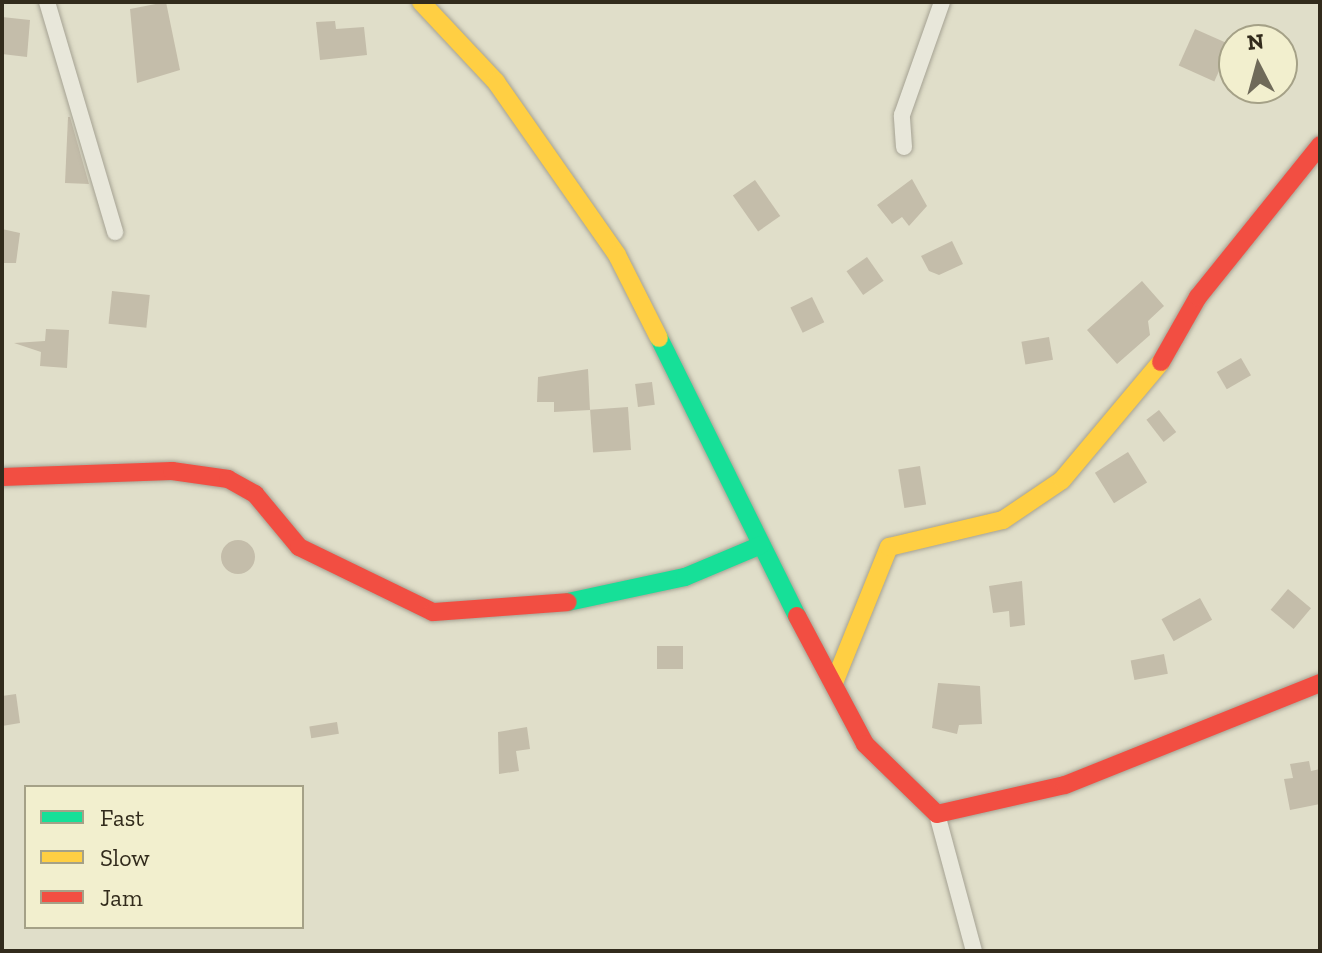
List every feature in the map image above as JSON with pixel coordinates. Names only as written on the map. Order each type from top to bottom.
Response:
[{"type":"street","points":[[47,2],[115,232]]},
{"type":"street","points":[[421,2],[496,82],[617,255],[761,545],[865,744],[937,814],[974,951]]},
{"type":"street","points":[[904,147],[902,115],[942,2]]},
{"type":"street","points":[[834,683],[889,547],[1003,520],[1062,480],[1152,379],[1198,297],[1320,145]]},
{"type":"street","points":[[2,477],[172,471],[228,479],[255,494],[299,547],[433,612],[506,611],[608,596],[685,577],[761,545]]},
{"type":"street","points":[[937,814],[1065,785],[1320,683]]},
{"type":"building","points":[[166,2],[180,70],[137,83],[130,9]]},
{"type":"building","points":[[2,17],[30,20],[27,57],[2,54]]},
{"type":"building","points":[[335,21],[336,29],[364,27],[367,55],[320,60],[316,22]]},
{"type":"building","points":[[1195,29],[1218,39],[1218,73],[1214,81],[1179,66]]},
{"type":"building","points":[[70,117],[89,184],[65,183]]},
{"type":"building","points":[[912,179],[927,206],[909,226],[902,217],[892,224],[877,205]]},
{"type":"building","points":[[755,180],[780,216],[758,232],[733,195]]},
{"type":"building","points":[[2,229],[20,233],[16,263],[2,263]]},
{"type":"building","points":[[952,241],[963,264],[939,275],[929,271],[921,256]]},
{"type":"building","points":[[867,257],[884,281],[863,295],[847,271]]},
{"type":"building","points":[[1142,281],[1164,306],[1148,321],[1150,335],[1117,364],[1087,330]]},
{"type":"building","points":[[112,291],[150,295],[146,328],[109,324]]},
{"type":"building","points":[[812,297],[824,322],[803,333],[790,308]]},
{"type":"building","points":[[46,329],[69,330],[67,368],[40,366],[41,352],[14,343],[45,341]]},
{"type":"building","points":[[1049,337],[1053,360],[1025,365],[1021,342]]},
{"type":"building","points":[[1241,358],[1251,375],[1227,389],[1217,372]]},
{"type":"building","points":[[588,369],[590,410],[554,412],[554,402],[537,402],[538,377]]},
{"type":"building","points":[[652,382],[655,405],[638,407],[635,384]]},
{"type":"building","points":[[628,407],[631,450],[593,453],[590,410]]},
{"type":"building","points":[[1159,410],[1176,432],[1164,442],[1146,420]]},
{"type":"building","points":[[1128,452],[1147,483],[1114,503],[1095,473]]},
{"type":"building","points":[[920,466],[926,505],[904,508],[898,469]]},
{"type":"building","points":[[238,540],[250,545],[255,557],[250,569],[238,574],[226,569],[221,557],[226,545]]},
{"type":"building","points":[[1022,581],[1025,625],[1010,627],[1009,611],[993,613],[989,586]]},
{"type":"building","points":[[1288,589],[1311,608],[1294,629],[1271,610]]},
{"type":"building","points":[[1200,598],[1212,620],[1174,641],[1162,619]]},
{"type":"building","points":[[657,646],[683,646],[683,669],[657,669]]},
{"type":"building","points":[[1164,654],[1168,674],[1134,680],[1131,660]]},
{"type":"building","points":[[938,683],[980,686],[982,724],[959,725],[957,734],[932,728]]},
{"type":"building","points":[[16,694],[20,723],[2,726],[2,696]]},
{"type":"building","points":[[337,722],[339,734],[311,738],[309,726]]},
{"type":"building","points":[[527,727],[530,749],[516,751],[519,771],[499,774],[498,732]]},
{"type":"building","points":[[1309,761],[1311,771],[1320,769],[1320,804],[1290,810],[1284,779],[1293,778],[1290,764]]},
{"type":"traffic: fast","points":[[659,338],[797,616]]},
{"type":"traffic: fast","points":[[568,602],[685,577],[761,545]]},
{"type":"traffic: slow","points":[[421,2],[496,82],[617,255],[659,338]]},
{"type":"traffic: slow","points":[[834,683],[889,547],[1003,520],[1062,480],[1161,362]]},
{"type":"traffic: jam","points":[[1161,362],[1198,297],[1320,145]]},
{"type":"traffic: jam","points":[[2,477],[172,471],[228,479],[255,494],[299,547],[433,612],[568,602]]},
{"type":"traffic: jam","points":[[797,616],[865,744],[937,814],[1065,785],[1320,683]]}]
